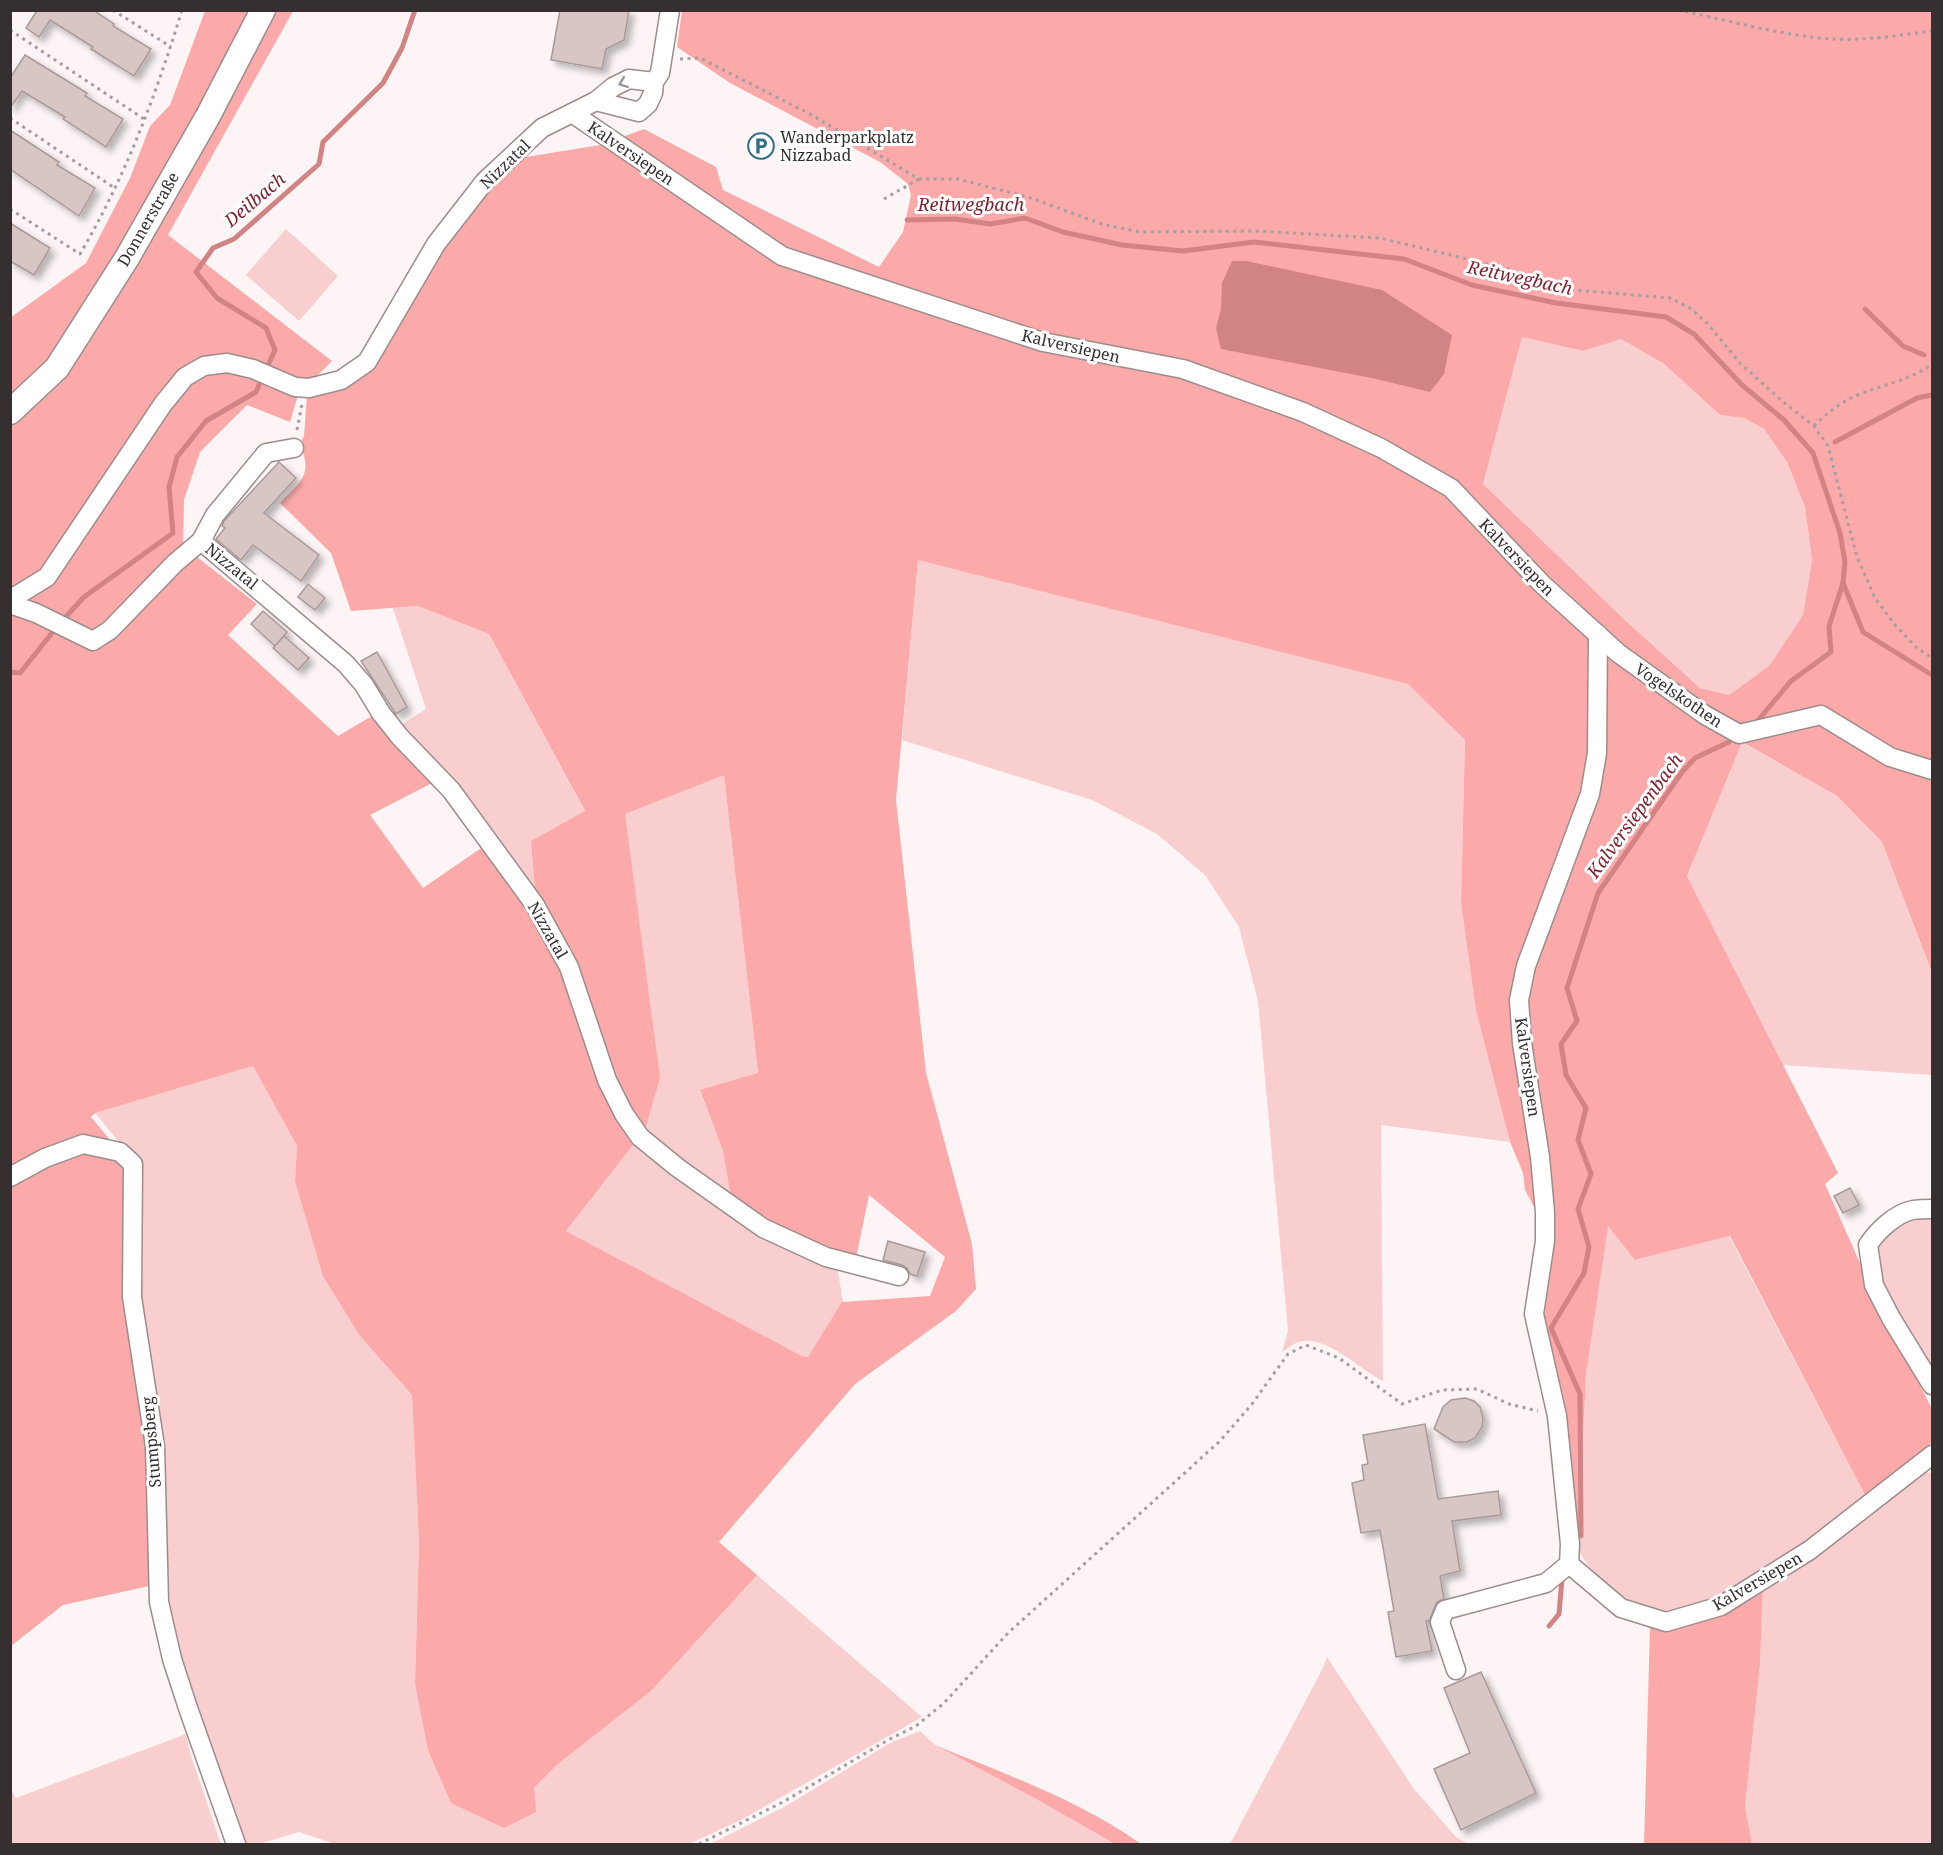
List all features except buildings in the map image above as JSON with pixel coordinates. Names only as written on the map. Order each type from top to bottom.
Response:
[{"type":"main road","name":"Donnerstraße","points":[[10,412],[57,368],[127,258],[208,116],[263,10]]},
{"type":"street","points":[[596,100],[639,112],[648,104],[653,93],[670,10]]},
{"type":"street","name":"Nizzatal","points":[[10,597],[16,596],[47,577],[164,404],[185,377],[204,366],[227,363],[253,369],[295,387],[304,388],[341,380],[367,362],[436,244],[485,181],[542,128],[596,100],[613,87],[629,79],[657,74]]},
{"type":"street","name":"Kalversiepen","points":[[572,113],[782,256],[1043,342],[1183,369],[1303,412],[1381,448],[1450,488],[1542,584],[1598,634],[1597,753],[1590,794],[1526,966],[1520,1000],[1522,1043],[1539,1147],[1545,1212],[1545,1240],[1534,1314],[1557,1416],[1570,1544],[1569,1564],[1620,1608],[1666,1622],[1721,1606],[1845,1525],[1932,1455]]},
{"type":"street","name":"Nizzatal","points":[[10,604],[77,631],[93,641],[110,630],[175,563],[201,541],[215,515],[266,453],[294,448]]},
{"type":"street","name":"Nizzatal","points":[[201,541],[346,664],[364,685],[381,713],[400,737],[451,790],[535,905],[569,967],[607,1080],[624,1114],[640,1137],[678,1168],[763,1228],[826,1257],[899,1276]]},
{"type":"street","name":"Vogelskothen","points":[[1598,634],[1618,653],[1695,708],[1739,734],[1821,715],[1890,757],[1932,770]]},
{"type":"street","name":"Stumpsberg","points":[[10,1178],[45,1158],[83,1144],[120,1152],[133,1164],[132,1297],[155,1446],[159,1602],[172,1659],[236,1845]]},
{"type":"street","points":[[1932,1209],[1911,1210],[1886,1225],[1868,1245],[1874,1285],[1891,1318],[1932,1385]]},
{"type":"street","points":[[1456,1670],[1440,1622],[1445,1610],[1546,1583],[1569,1564]]},
{"type":"path","points":[[113,10],[171,47]]},
{"type":"path","points":[[10,209],[80,254],[116,189],[171,47],[182,10]]},
{"type":"path","points":[[1678,10],[1803,36],[1831,39],[1852,40],[1932,31]]},
{"type":"path","points":[[10,30],[144,119]]},
{"type":"path","points":[[657,74],[685,58],[700,58],[810,114],[919,179]]},
{"type":"path","points":[[10,118],[116,189]]},
{"type":"path","points":[[884,199],[919,179],[958,179],[1028,197],[1102,224],[1140,232],[1256,231],[1380,238],[1508,269],[1545,283],[1575,290],[1670,298],[1690,308],[1707,323],[1740,363],[1814,426],[1828,446],[1857,557],[1875,598],[1917,648],[1932,658]]},
{"type":"path","points":[[1814,426],[1828,412],[1852,398],[1918,374],[1932,364]]},
{"type":"path","points":[[294,448],[304,388]]},
{"type":"path","points":[[699,1845],[783,1802],[916,1726],[944,1703],[1008,1633],[1220,1441],[1252,1404],[1287,1354],[1306,1345],[1339,1358],[1402,1404],[1442,1390],[1477,1389],[1509,1404],[1557,1416]]},
{"type":"shaded area","points":[[205,11],[293,11],[168,235],[332,361],[298,395],[290,422],[247,405],[200,452],[184,500],[183,546],[257,604],[228,635],[338,736],[377,713],[436,781],[370,815],[423,888],[487,844],[533,907],[637,1140],[566,1231],[802,1356],[808,1357],[842,1302],[930,1296],[945,1257],[869,1195],[855,1263],[732,1205],[723,1151],[700,1090],[758,1073],[724,775],[625,814],[660,1078],[643,1136],[627,1114],[536,904],[531,841],[585,811],[489,634],[418,606],[351,611],[331,553],[280,503],[299,483],[305,471],[304,455],[300,444],[304,436],[307,394],[343,384],[444,241],[493,183],[520,158],[600,145],[644,129],[716,167],[723,190],[879,267],[903,232],[911,195],[908,184],[880,162],[730,83],[677,47],[682,11],[1932,11],[1932,973],[1882,842],[1837,796],[1742,742],[1687,876],[1838,1173],[1825,1184],[1870,1286],[1932,1409],[1932,1441],[1926,1449],[1866,1497],[1730,1236],[1635,1260],[1608,1226],[1586,1374],[1579,1531],[1570,1528],[1537,1314],[1539,1216],[1525,1190],[1523,1173],[1510,1142],[1476,1011],[1461,903],[1465,740],[1408,684],[918,560],[896,800],[926,1073],[972,1244],[976,1289],[956,1311],[855,1384],[719,1542],[757,1575],[651,1691],[558,1764],[534,1788],[536,1812],[504,1828],[451,1803],[428,1750],[415,1683],[419,1542],[412,1395],[360,1336],[323,1276],[295,1181],[297,1146],[253,1066],[95,1113],[91,1117],[130,1164],[149,1444],[149,1586],[63,1605],[11,1646],[10,318],[86,263],[130,178],[150,126],[170,105]],"holes":[[[1522,337],[1583,351],[1621,339],[1664,364],[1720,415],[1744,418],[1764,429],[1787,462],[1805,507],[1812,560],[1803,615],[1769,666],[1729,695],[1700,688],[1625,620],[1483,484]]]},
{"type":"shaded area","points":[[286,229],[338,276],[299,321],[246,275]]},
{"type":"shaded area","points":[[1232,261],[1246,261],[1382,290],[1452,335],[1444,374],[1430,392],[1372,378],[1221,349],[1216,328],[1221,309],[1222,283]]},
{"type":"shaded area","points":[[1522,337],[1583,351],[1621,339],[1664,364],[1720,415],[1744,418],[1764,429],[1787,462],[1805,507],[1812,560],[1803,615],[1769,666],[1729,695],[1700,688],[1625,620],[1483,484]]},
{"type":"shaded area","points":[[918,559],[1409,684],[1465,740],[1461,903],[1476,1011],[1510,1142],[1381,1125],[1383,1381],[1344,1355],[1313,1341],[1294,1344],[1282,1352],[1288,1331],[1258,1001],[1239,927],[1205,875],[1157,834],[1092,800],[902,740]]},
{"type":"shaded area","points":[[418,606],[489,634],[585,812],[531,841],[536,904],[396,728],[426,709],[393,608]]},
{"type":"shaded area","points":[[1741,742],[1837,796],[1882,842],[1932,974],[1932,1075],[1783,1065],[1687,876]]},
{"type":"shaded area","points":[[724,774],[758,1074],[700,1091],[723,1151],[732,1205],[645,1139],[625,814]]},
{"type":"shaded area","points":[[253,1066],[297,1146],[295,1181],[360,1336],[412,1395],[419,1542],[415,1683],[534,1788],[558,1764],[651,1691],[757,1575],[922,1717],[741,1820],[689,1844],[335,1844],[299,1832],[259,1844],[230,1844],[172,1657],[135,1297],[136,1162],[95,1113]]},
{"type":"shaded area","points":[[637,1140],[837,1265],[843,1303],[808,1357],[802,1356],[566,1231]]},
{"type":"shaded area","points":[[1932,1214],[1932,1380],[1879,1285],[1875,1246],[1900,1221]]},
{"type":"shaded area","points":[[1607,1225],[1636,1260],[1729,1236],[1866,1497],[1807,1545],[1716,1601],[1686,1611],[1660,1613],[1622,1600],[1594,1575],[1580,1553],[1571,1529],[1579,1532],[1586,1374]]},
{"type":"shaded area","points":[[1922,1471],[1932,1473],[1932,1844],[1752,1844],[1745,1807],[1760,1665],[1763,1587]]},
{"type":"shaded area","points":[[1763,1587],[1760,1665],[1745,1807],[1752,1844],[1644,1844],[1650,1627],[1671,1630],[1725,1610]]},
{"type":"shaded area","points":[[1327,1657],[1414,1789],[1456,1837],[1468,1844],[1230,1844]]},
{"type":"shaded area","points":[[920,1731],[935,1745],[1115,1844],[710,1844],[786,1806],[890,1743]]},
{"type":"shaded area","points":[[186,1734],[190,1753],[221,1844],[11,1844],[11,1790],[16,1798]]},
{"type":"shaded area","points":[[935,1745],[1067,1801],[1141,1844],[1115,1844]]},
{"type":"waterway","name":"Deilbach","points":[[62,621],[84,597],[173,533],[169,487],[177,457],[206,421],[256,392],[275,350],[266,328],[217,298],[196,272],[213,248],[234,239],[319,164],[323,142],[383,83],[402,48],[415,10]]},
{"type":"waterway","name":"Reitwegbach","points":[[907,220],[955,219],[990,224],[1025,218],[1063,232],[1122,245],[1183,251],[1254,242],[1404,259],[1472,285],[1556,303],[1666,317],[1694,334],[1742,385],[1784,420],[1813,453],[1840,533],[1845,562],[1843,583],[1863,632],[1932,675]]},
{"type":"waterway","points":[[1865,309],[1903,346],[1924,355]]},
{"type":"waterway","points":[[1835,442],[1917,398],[1932,395]]},
{"type":"waterway","name":"Kalversiepenbach","points":[[1755,724],[1791,681],[1831,652],[1829,626],[1843,583]]},
{"type":"waterway","name":"Deilbach","points":[[10,672],[20,673],[56,628]]},
{"type":"waterway","name":"Kalversiepenbach","points":[[1581,1536],[1580,1394],[1551,1328],[1584,1273],[1589,1247],[1578,1209],[1591,1174],[1578,1140],[1586,1108],[1566,1075],[1561,1044],[1577,1021],[1567,988],[1598,893],[1682,772],[1695,758],[1729,742]]},
{"type":"waterway","name":"Kalversiepenbach","points":[[1549,1626],[1559,1614],[1562,1579]]},
{"type":"place","name":"Wanderparkplatz Nizzabad","points":[[761,146]]}]
